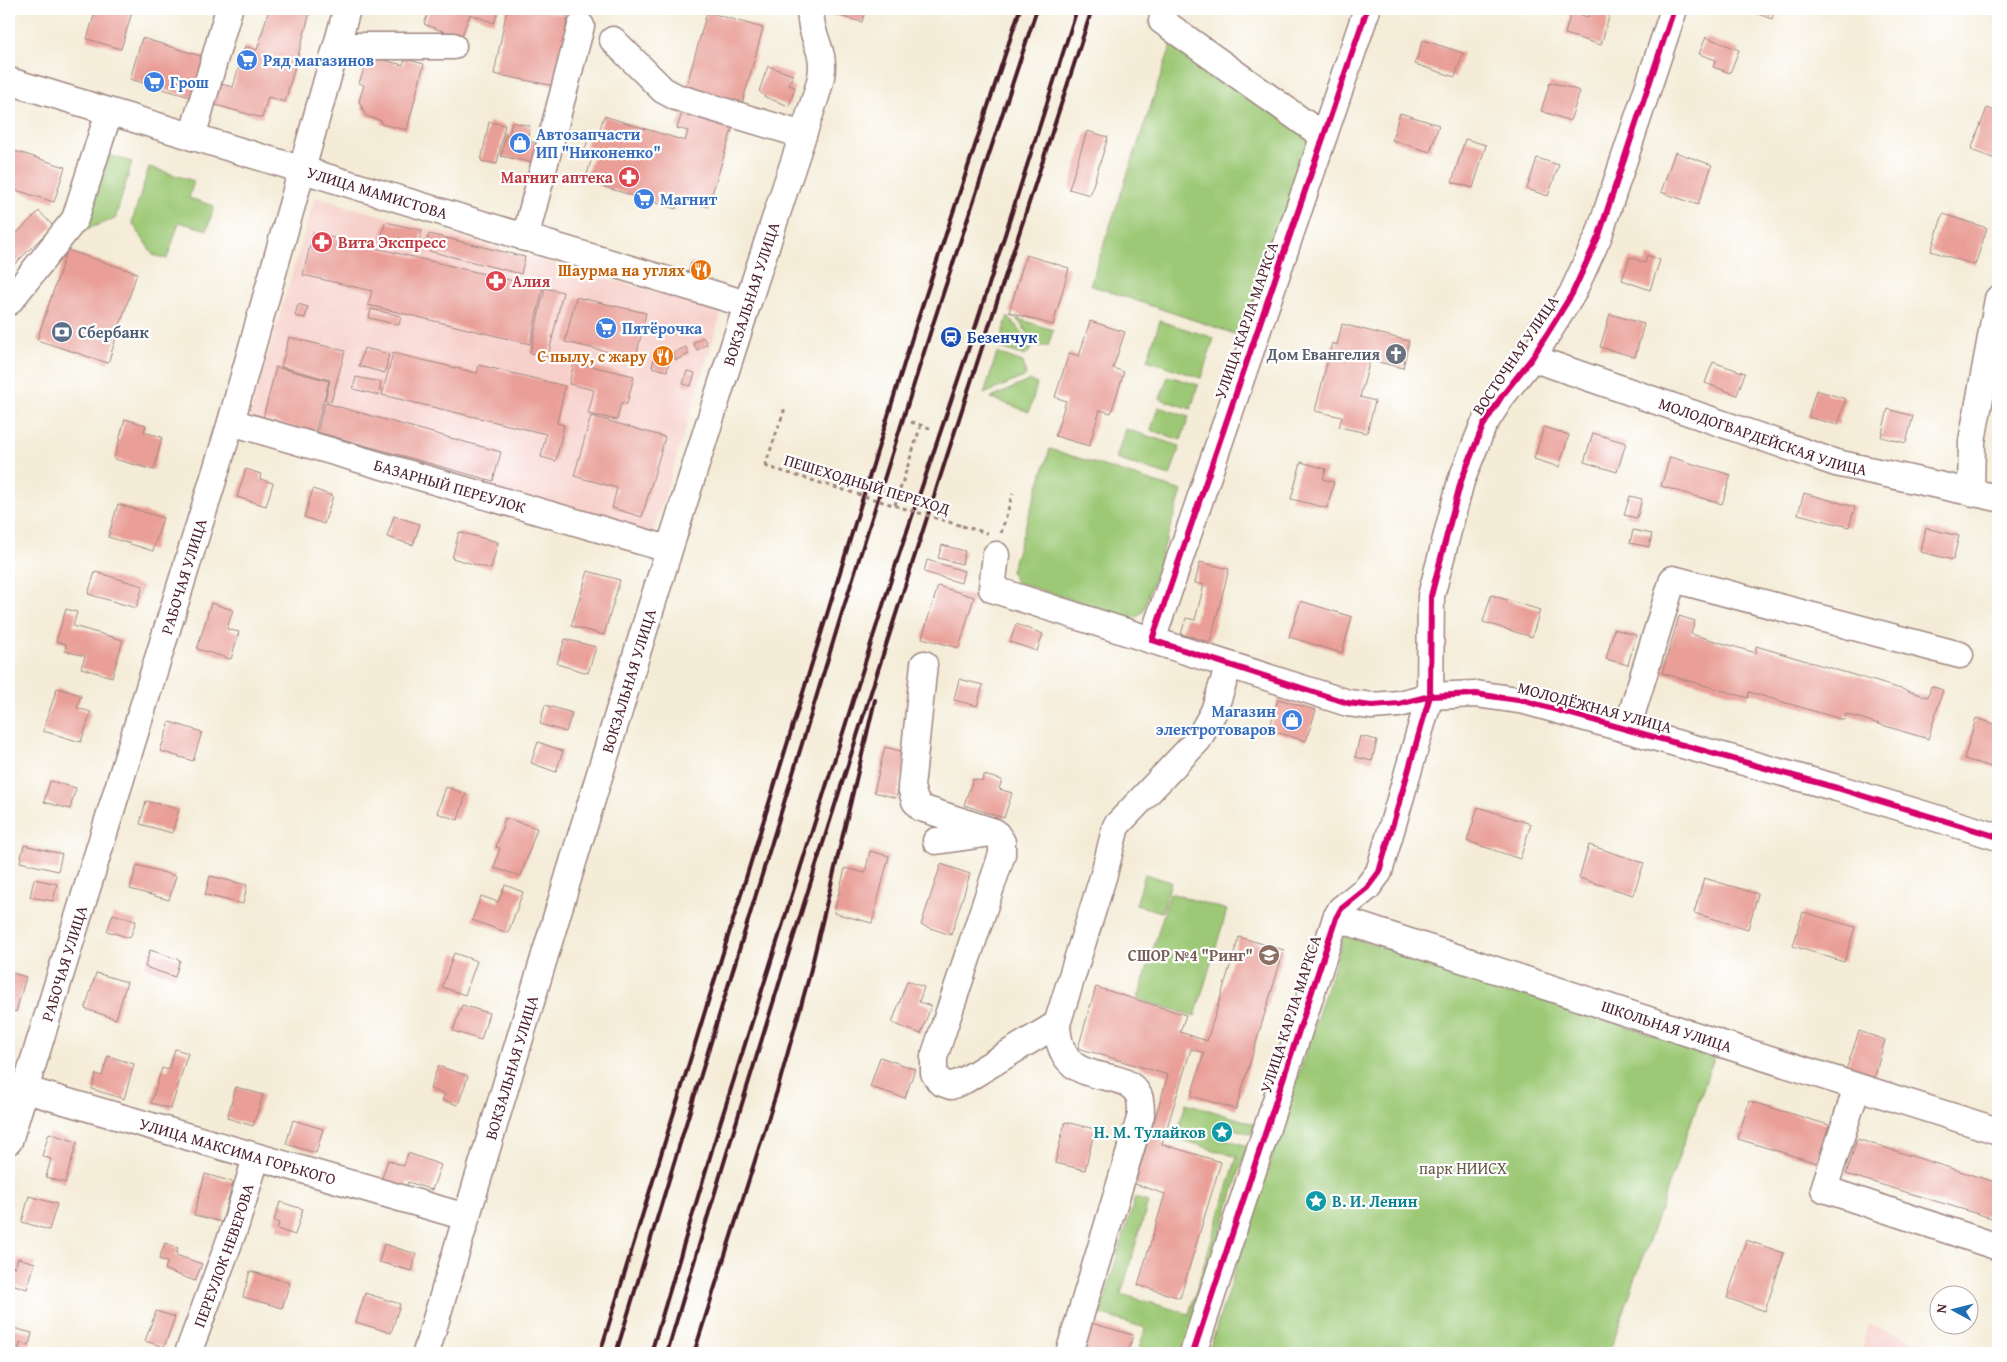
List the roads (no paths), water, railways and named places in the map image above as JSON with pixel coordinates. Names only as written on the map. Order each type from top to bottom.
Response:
[{"type":"street","points":[[192,137],[229,9]]},
{"type":"street","name":"РАБОЧАЯ УЛИЦА","points":[[9,1141],[17,1088],[230,422],[347,9]]},
{"type":"street","name":"ВОКЗАЛЬНАЯ УЛИЦА","points":[[426,1353],[668,549],[821,77],[820,54],[811,29],[811,9]]},
{"type":"street","name":"УЛИЦА КАРЛА МАРКСА","points":[[1152,640],[1367,9]]},
{"type":"street","name":"ВОСТОЧНАЯ УЛИЦА","points":[[1430,696],[1431,596],[1461,482],[1483,426],[1502,396],[1532,358],[1572,294],[1599,235],[1674,9]]},
{"type":"street","points":[[1162,21],[1324,136]]},
{"type":"street","points":[[525,238],[582,26]]},
{"type":"street","points":[[613,40],[663,90],[676,97],[803,135]]},
{"type":"street","points":[[337,46],[453,46]]},
{"type":"street","name":"УЛИЦА МАМИСТОВА","points":[[9,81],[746,304]]},
{"type":"street","points":[[9,302],[76,219],[109,112]]},
{"type":"street","points":[[1971,492],[1972,441],[1998,299]]},
{"type":"street","name":"МОЛОДОГВАРДЕЙСКАЯ УЛИЦА","points":[[1532,358],[1836,462],[1998,498]]},
{"type":"street","name":"БАЗАРНЫЙ ПЕРЕУЛОК","points":[[230,422],[668,549]]},
{"type":"street","name":"МОЛОДЁЖНАЯ УЛИЦА","points":[[995,542],[992,589],[1348,703],[1372,706],[1399,704],[1430,696],[1476,694],[1526,701],[1837,788],[1998,837]]},
{"type":"street","points":[[1627,729],[1673,579],[1960,655]]},
{"type":"street","points":[[924,664],[911,787],[915,801],[921,808],[995,832],[1002,842],[1002,854],[934,1056],[934,1073],[940,1082],[951,1086],[965,1080],[1057,1024]]},
{"type":"street","points":[[1069,1353],[1141,1115],[1139,1096],[1129,1084],[1080,1070],[1067,1060],[1058,1043],[1057,1024],[1104,874],[1116,826],[1198,740],[1214,711],[1229,665]]},
{"type":"street","name":"УЛИЦА КАРЛА МАРКСА","points":[[1193,1353],[1336,918],[1341,910],[1367,888],[1379,872],[1430,696]]},
{"type":"street","points":[[936,841],[995,832]]},
{"type":"street","name":"ШКОЛЬНАЯ УЛИЦА","points":[[1336,918],[1856,1087],[1998,1131]]},
{"type":"street","points":[[1856,1087],[1824,1190],[1998,1247]]},
{"type":"street","name":"УЛИЦА МАКСИМА ГОРЬКОГО","points":[[17,1088],[466,1217]]},
{"type":"street","name":"ПЕРЕУЛОК НЕВЕРОВА","points":[[188,1353],[236,1224],[256,1158]]},
{"type":"railway","points":[[600,1353],[915,328],[1020,9]]},
{"type":"railway","points":[[616,1353],[841,616],[931,330],[1037,9]]},
{"type":"railway","points":[[651,1353],[718,1130],[896,564],[970,344],[1077,9]]},
{"type":"railway","points":[[667,1353],[822,847],[1092,9]]},
{"type":"railway","points":[[694,1353],[777,1091],[809,977],[875,700]]},
{"type":"place","name":"Ряд магазинов","points":[[247,60]]},
{"type":"place","name":"Грош","points":[[154,82]]},
{"type":"place","name":"Автозапчасти ИП \"Никоненко\"","points":[[520,143]]},
{"type":"place","name":"Магнит аптека","points":[[629,177]]},
{"type":"place","name":"Магнит","points":[[644,199]]},
{"type":"place","name":"Вита Экспресс","points":[[322,242]]},
{"type":"place","name":"Шаурма на углях","points":[[701,270]]},
{"type":"place","name":"Алия","points":[[496,281]]},
{"type":"place","name":"Пятёрочка","points":[[606,328]]},
{"type":"place","name":"Сбербанк","points":[[62,332]]},
{"type":"place","name":"Безенчук","points":[[951,337]]},
{"type":"place","name":"Дом Евангелия","points":[[1396,354]]},
{"type":"place","name":"С пылу, с жару","points":[[663,356]]},
{"type":"place","name":"Магазин электротоваров","points":[[1292,720]]},
{"type":"place","name":"СШОР №4 \"Ринг\"","points":[[1269,955]]},
{"type":"place","name":"Н. М. Тулайков","points":[[1222,1132]]},
{"type":"place","name":"В. И. Ленин","points":[[1316,1201]]},
{"type":"park label","name":"парк НИИСХ","points":[[1463,1168]]}]
